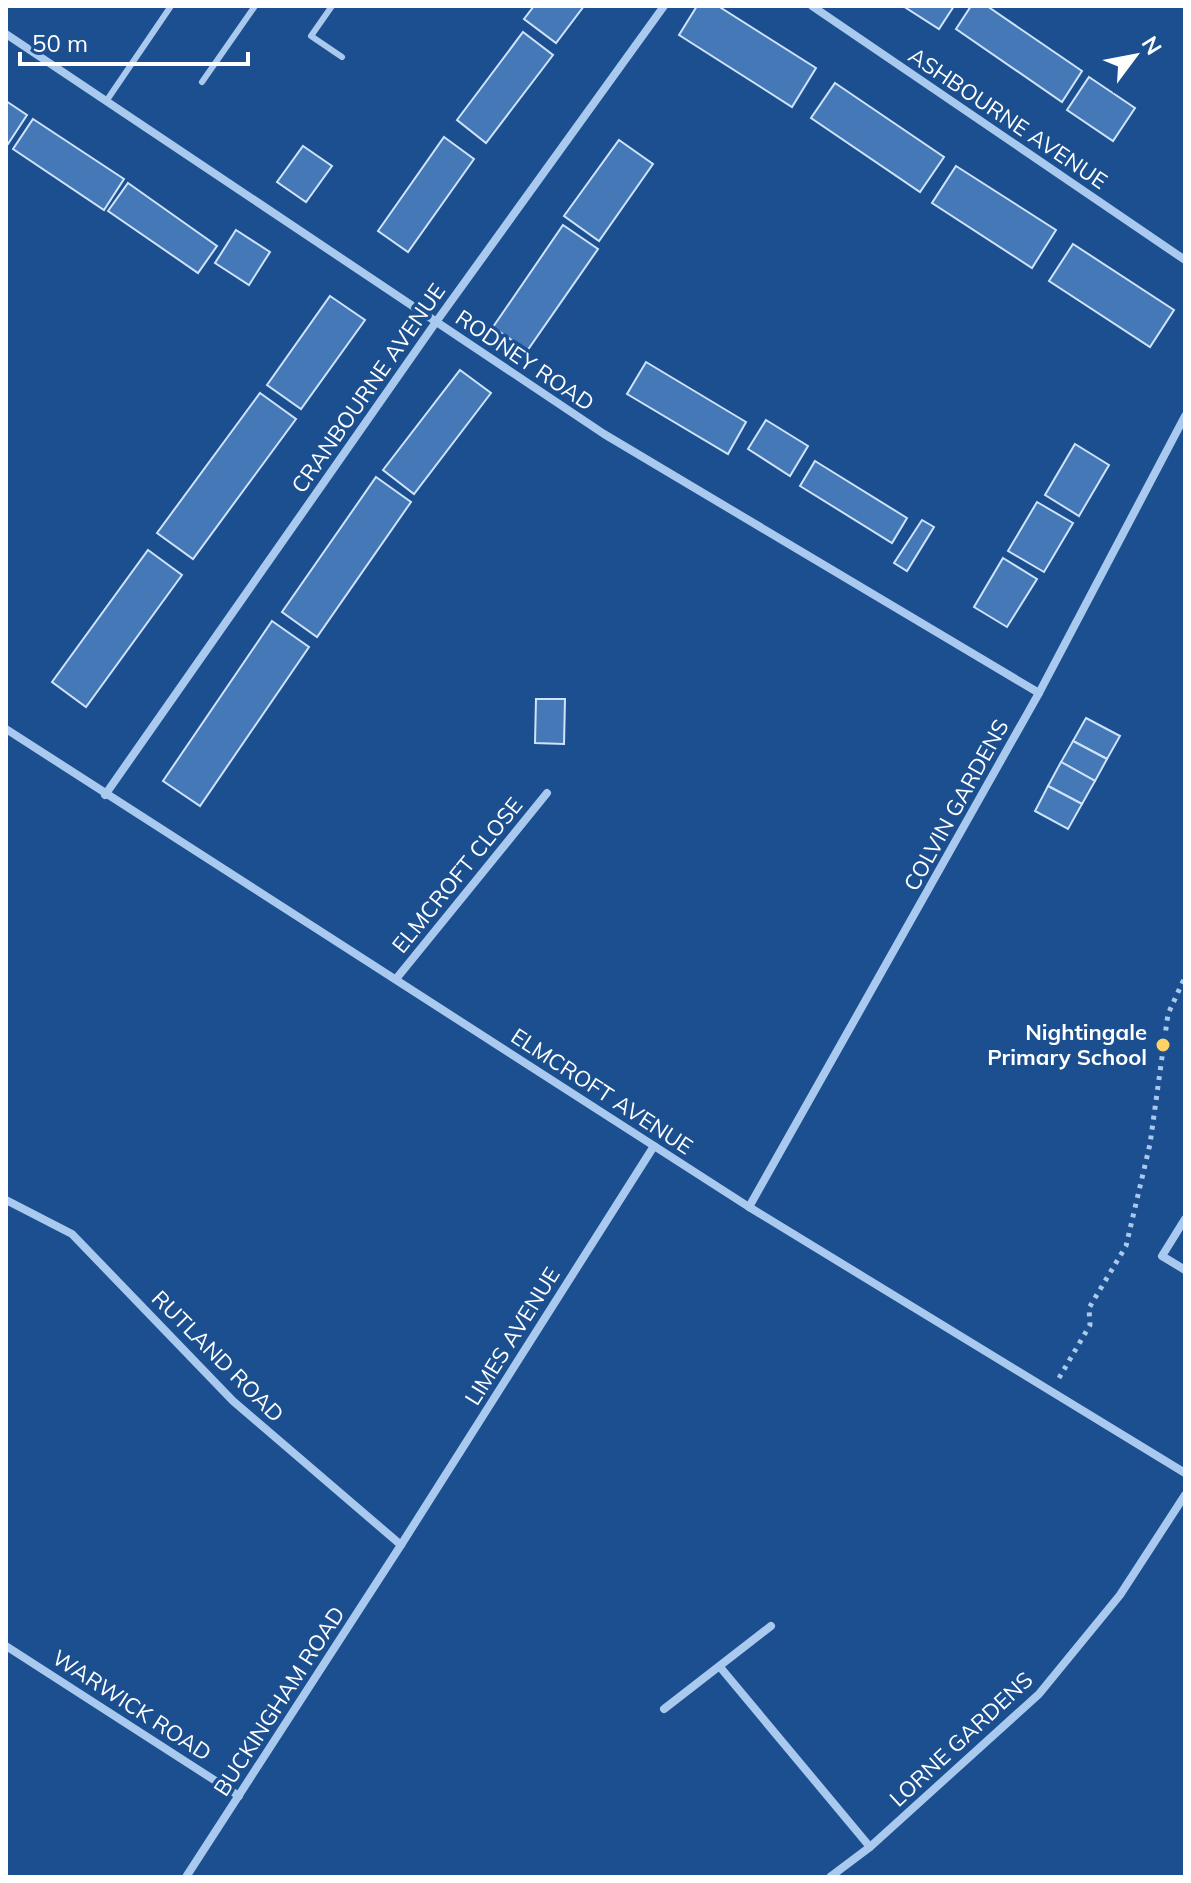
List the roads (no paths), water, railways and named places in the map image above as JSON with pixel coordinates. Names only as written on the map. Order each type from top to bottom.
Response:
[{"type":"street","name":"CRANBOURNE AVENUE","points":[[105,795],[436,322],[664,6]]},
{"type":"street","name":"ASHBOURNE AVENUE","points":[[812,6],[1185,260]]},
{"type":"street","name":"RODNEY ROAD","points":[[6,34],[604,434],[1039,693]]},
{"type":"street","name":"COLVIN GARDENS","points":[[749,1207],[1039,693],[1185,416]]},
{"type":"street","name":"ELMCROFT AVENUE","points":[[6,729],[749,1207],[1182,1471]]},
{"type":"street","name":"ELMCROFT CLOSE","points":[[396,979],[547,793]]},
{"type":"street","name":"LIMES AVENUE","points":[[401,1545],[654,1146]]},
{"type":"street","name":"RUTLAND ROAD","points":[[6,1200],[72,1234],[233,1401],[401,1545]]},
{"type":"street","points":[[1185,1219],[1162,1256],[1185,1270]]},
{"type":"street","points":[[1182,1471],[1185,1459]]},
{"type":"street","name":"LORNE GARDENS","points":[[830,1877],[870,1847],[1039,1694],[1120,1595],[1185,1495]]},
{"type":"street","name":"BUCKINGHAM ROAD","points":[[186,1877],[401,1545]]},
{"type":"street","points":[[664,1709],[771,1626]]},
{"type":"street","name":"WARWICK ROAD","points":[[6,1646],[239,1796]]},
{"type":"street","points":[[720,1667],[870,1847]]},
{"type":"lane","points":[[107,100],[171,6]]},
{"type":"lane","points":[[202,82],[255,6]]},
{"type":"lane","points":[[332,6],[311,36],[342,57]]},
{"type":"place","name":"Nightingale Primary School","points":[[1163,1045]]}]
